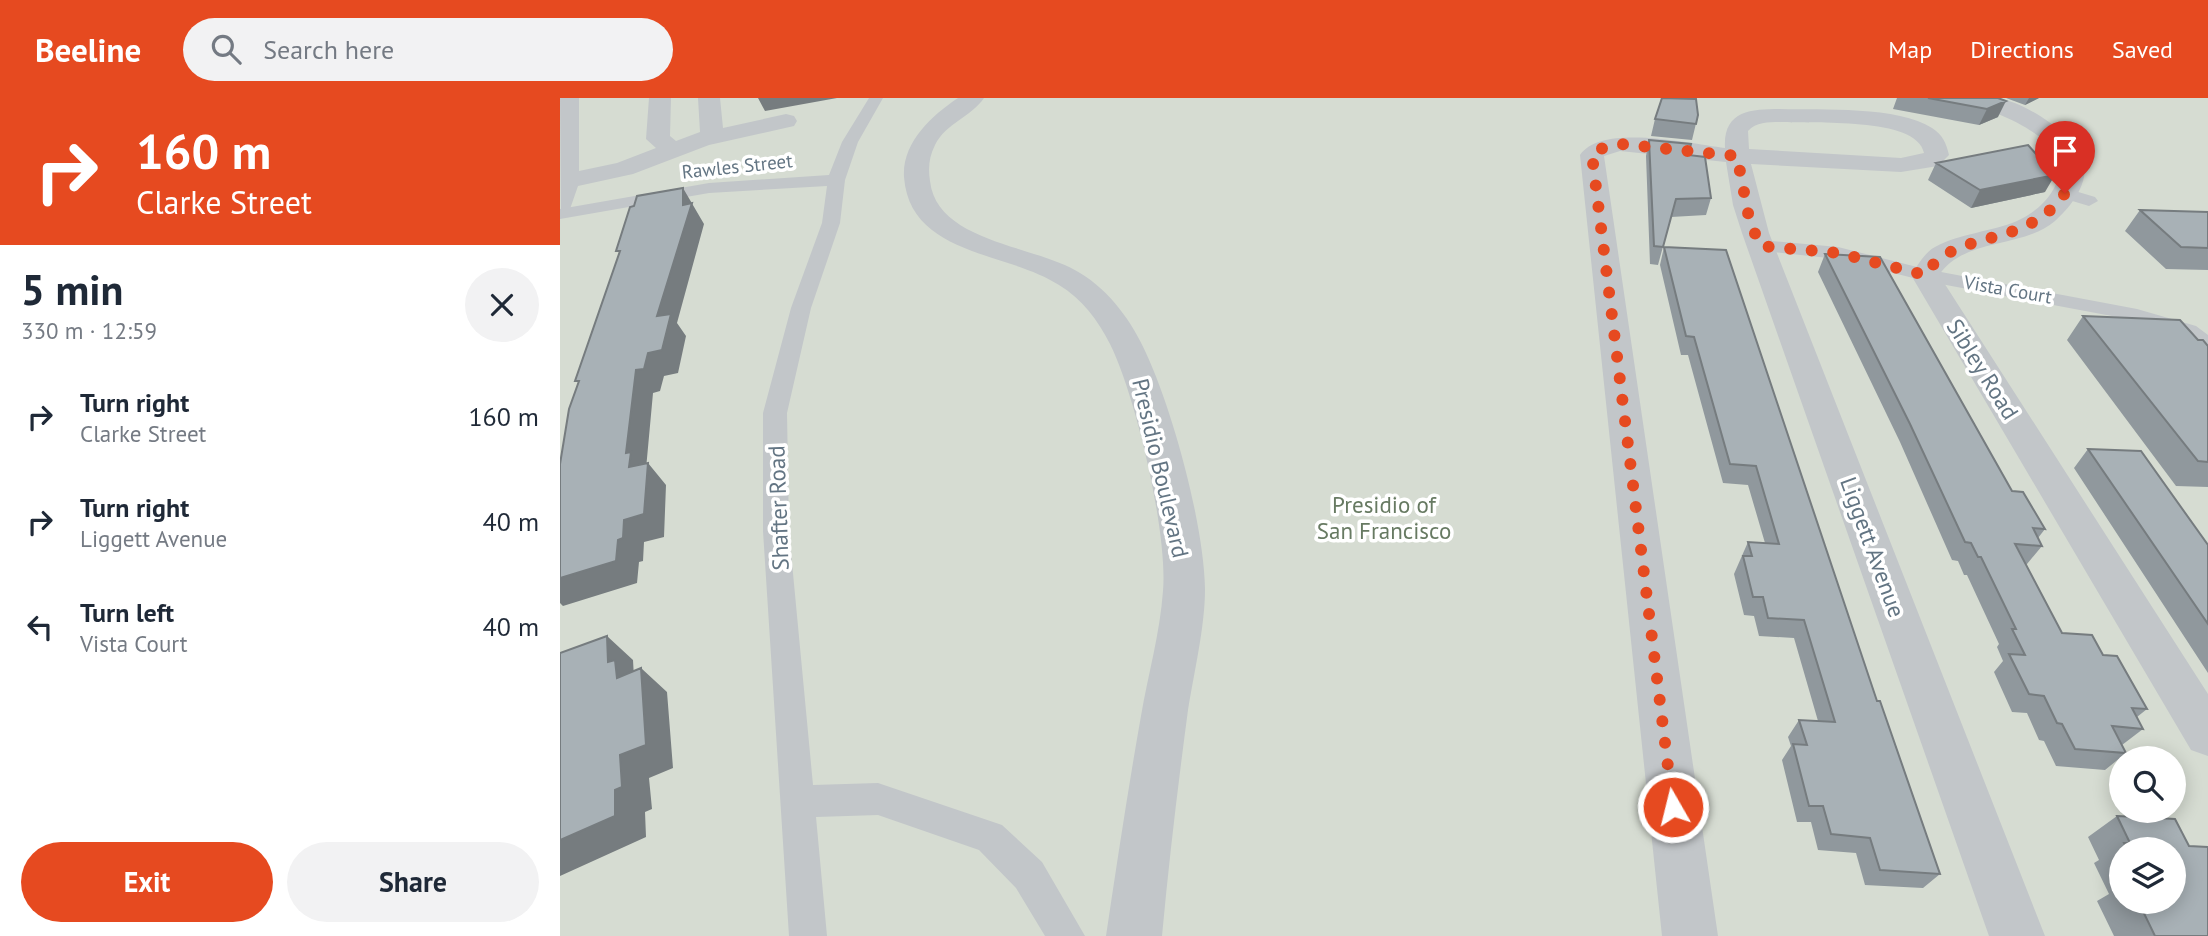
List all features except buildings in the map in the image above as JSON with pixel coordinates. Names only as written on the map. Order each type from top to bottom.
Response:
[{"type":"street","points":[[560,206],[566,181],[568,98]]},
{"type":"street","points":[[660,98],[658,139],[673,149]]},
{"type":"street","points":[[709,98],[712,136]]},
{"type":"street","name":"Presidio Boulevard","points":[[973,98],[947,117],[922,145],[916,161],[915,178],[924,207],[933,219],[949,231],[972,242],[1027,259],[1074,281],[1107,314],[1133,357],[1144,383],[1177,516],[1183,556],[1184,591],[1149,813],[1134,936]]},
{"type":"street","points":[[1925,275],[1933,262],[1947,252],[2012,233],[2077,197],[2071,179],[2072,164],[2054,137],[2012,112],[1976,98]]},
{"type":"street","name":"Liggett Avenue","points":[[1737,156],[1901,165],[1929,161],[1937,155],[1936,142],[1914,128],[1822,108],[1746,120],[1736,131],[1737,156],[1750,223],[1761,246],[2017,936]]},
{"type":"street","points":[[566,181],[624,169],[712,136],[786,121]]},
{"type":"street","points":[[1690,936],[1592,155],[1596,150],[1620,144],[1737,156]]},
{"type":"street","name":"Sibley Road","points":[[1925,275],[2208,736]]},
{"type":"lane","name":"Shafter Road","points":[[808,936],[776,531],[775,413],[801,308],[831,223],[836,180],[850,142],[876,98]]},
{"type":"lane","name":"Rawles Street","points":[[560,214],[709,188],[836,180]]},
{"type":"lane","name":"Vista Court","points":[[1761,246],[1838,253],[1925,275],[2137,315],[2188,331],[2208,345]]},
{"type":"lane","points":[[798,802],[878,799],[990,837],[1029,875],[1066,936]]},
{"type":"green space","name":"Presidio of San Francisco","points":[[560,98],[2208,98],[2208,936],[560,936]]},
{"type":"route","points":[[1673,807],[1592,155],[1596,150],[1620,144],[1737,156],[1750,223],[1761,246],[1838,253],[1925,275],[1933,262],[1947,252],[2012,233],[2039,220],[2055,208],[2065,193]]}]
